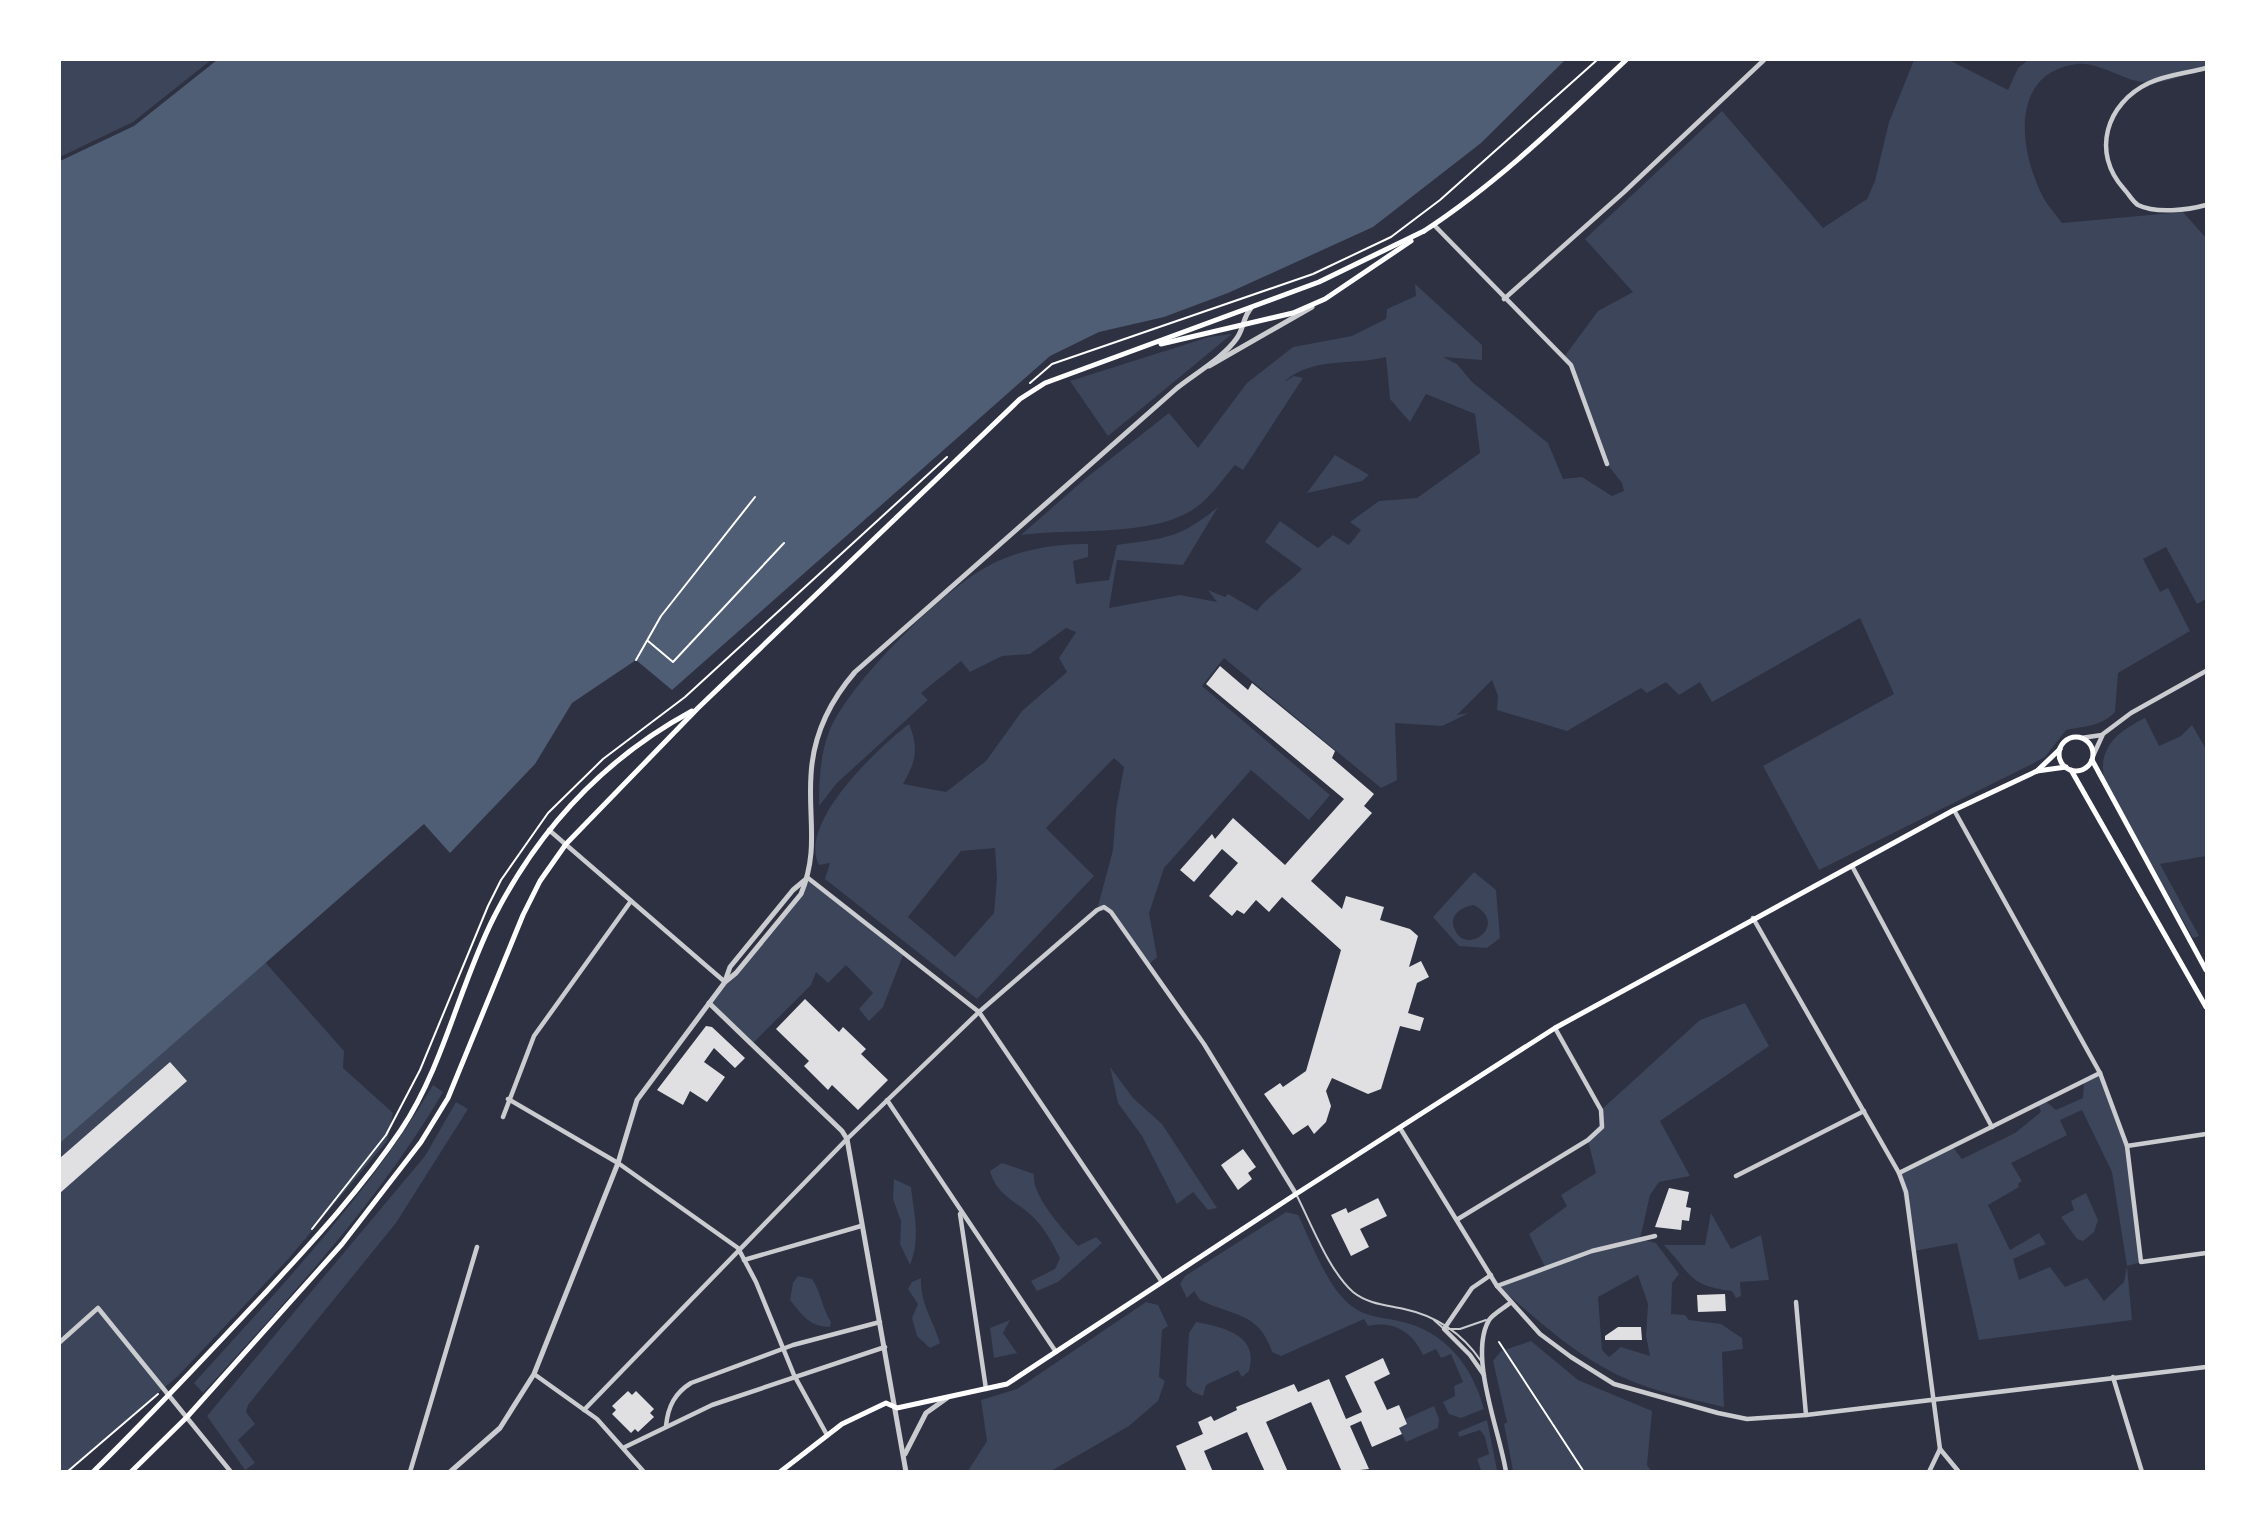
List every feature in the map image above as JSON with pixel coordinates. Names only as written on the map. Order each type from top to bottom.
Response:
[{"type":"main road","points":[[1131,351],[1293,313],[1325,299],[1434,225],[1528,153],[1626,60]]},
{"type":"main road","points":[[131,1472],[187,1417],[342,1244],[421,1142],[448,1098],[523,915],[540,881],[566,844],[698,708],[1020,399],[1058,377],[1319,282],[1424,231]]},
{"type":"main road","points":[[93,1472],[170,1396],[318,1235],[401,1129],[444,1046],[494,918],[548,829],[607,768],[651,733],[698,708]]},
{"type":"main road","points":[[780,1472],[842,1424],[886,1402],[897,1408],[1007,1384],[1296,1194],[1556,1028],[1954,810],[2037,771],[2069,739],[2081,738],[2091,745],[2092,758],[2207,970]]},
{"type":"main road","points":[[2060,748],[2060,758],[2069,769],[2207,1007]]},
{"type":"main road","points":[[2037,771],[2084,769],[2092,758]]},
{"type":"street","points":[[1504,299],[1624,192],[1764,60]]},
{"type":"street","points":[[2207,68],[2149,83],[2131,95],[2106,126],[2106,150],[2115,179],[2138,205],[2183,212],[2207,205]]},
{"type":"street","points":[[1434,225],[1571,365],[1607,464]]},
{"type":"street","points":[[1188,379],[1325,299]]},
{"type":"street","points":[[450,1472],[500,1428],[534,1374],[618,1163],[638,1100],[725,982],[736,973],[801,894],[808,878],[814,837],[813,765],[825,714],[838,691],[865,663],[1238,337],[1251,308]]},
{"type":"street","points":[[2081,738],[2103,734],[2132,713],[2207,671]]},
{"type":"street","points":[[2092,758],[2103,734]]},
{"type":"street","points":[[1954,810],[2100,1073],[2127,1146],[2141,1262],[2207,1253]]},
{"type":"street","points":[[548,829],[725,982]]},
{"type":"street","points":[[1852,866],[1992,1127]]},
{"type":"street","points":[[808,878],[979,1012],[1161,1282]]},
{"type":"street","points":[[503,1117],[534,1036],[631,901]]},
{"type":"street","points":[[584,1410],[668,1326],[738,1248],[887,1100],[979,1012],[1097,910],[1104,907],[1111,912],[1204,1044],[1296,1194]]},
{"type":"street","points":[[1753,918],[1899,1173],[1906,1192],[1940,1449],[1959,1472]]},
{"type":"street","points":[[709,1003],[842,1131],[847,1139],[861,1226],[897,1408],[906,1472]]},
{"type":"street","points":[[1458,1219],[1588,1140],[1602,1127],[1601,1110],[1556,1028]]},
{"type":"street","points":[[1899,1173],[2100,1073]]},
{"type":"street","points":[[508,1099],[618,1163],[738,1248],[757,1282],[794,1376],[827,1435]]},
{"type":"street","points":[[887,1100],[1057,1353]]},
{"type":"street","points":[[1736,1176],[1864,1111]]},
{"type":"street","points":[[1400,1128],[1510,1303],[1540,1334],[1614,1384],[1747,1419],[1806,1415],[2207,1367]]},
{"type":"street","points":[[2127,1146],[2207,1134]]},
{"type":"street","points":[[959,1210],[986,1390]]},
{"type":"street","points":[[744,1260],[861,1226]]},
{"type":"street","points":[[1497,1286],[1592,1251],[1655,1236]]},
{"type":"street","points":[[410,1472],[477,1247]]},
{"type":"street","points":[[1484,1376],[1445,1326],[1472,1287],[1491,1275]]},
{"type":"street","points":[[1796,1302],[1806,1415]]},
{"type":"street","points":[[1506,1472],[1484,1376],[1483,1340],[1489,1319],[1510,1303]]},
{"type":"street","points":[[60,1342],[98,1308],[231,1472]]},
{"type":"street","points":[[666,1426],[670,1404],[680,1390],[691,1382],[783,1349],[880,1322]]},
{"type":"street","points":[[625,1447],[712,1405],[886,1347]]},
{"type":"street","points":[[534,1374],[584,1410],[625,1447],[644,1472]]},
{"type":"street","points":[[2113,1377],[2142,1472]]},
{"type":"street","points":[[904,1457],[926,1413],[947,1398]]},
{"type":"street","points":[[1929,1472],[1940,1449]]},
{"type":"lane","points":[[1296,1194],[1338,1273],[1354,1292],[1379,1304],[1406,1309],[1453,1329],[1483,1364]]},
{"type":"lane","points":[[1433,1319],[1453,1329],[1489,1319]]},
{"type":"path","points":[[1025,388],[1052,364],[1313,274],[1391,237],[1440,200],[1597,60]]},
{"type":"path","points":[[312,1229],[386,1135],[420,1070],[501,880],[548,813],[603,759],[685,697],[948,457]]},
{"type":"path","points":[[636,660],[661,616],[755,497]]},
{"type":"path","points":[[647,640],[673,662],[784,542]]},
{"type":"path","points":[[1499,1342],[1584,1472]]},
{"type":"path","points":[[66,1472],[164,1389]]},
{"type":"shaded area","points":[[60,60],[211,60],[133,122],[60,157]]},
{"type":"shaded area","points":[[217,60],[1565,60],[1481,143],[1373,227],[1228,293],[1164,317],[1099,332],[1050,356],[672,690],[636,660],[572,703],[535,764],[450,853],[424,824],[60,1143],[60,161],[134,126]]},
{"type":"shaded area","points":[[1914,60],[1949,60],[2008,90],[2018,68],[2028,60],[2206,60],[2206,68],[2157,83],[2132,80],[2086,64],[2055,70],[2040,81],[2030,97],[2026,115],[2025,134],[2033,175],[2043,197],[2062,223],[2183,212],[2206,238],[2206,599],[2197,604],[2166,547],[2143,559],[2160,592],[2168,588],[2190,631],[2118,673],[2115,712],[2104,721],[2066,730],[2045,757],[1819,870],[1763,766],[1894,694],[1860,618],[1712,702],[1700,682],[1679,695],[1666,682],[1647,693],[1641,688],[1567,731],[1497,710],[1498,696],[1492,680],[1457,715],[1469,713],[1442,726],[1395,723],[1397,780],[1381,788],[1224,658],[1202,686],[1330,795],[1309,820],[1251,770],[1164,868],[1149,913],[1157,957],[1148,965],[1111,912],[1097,910],[1113,850],[1116,810],[1124,767],[1114,758],[1046,828],[1094,876],[977,999],[825,879],[830,863],[819,865],[815,848],[820,828],[844,787],[896,735],[909,724],[914,740],[915,755],[903,784],[946,792],[986,761],[1022,711],[1067,672],[1059,658],[1076,632],[1066,628],[1030,654],[1002,656],[970,672],[961,661],[921,693],[928,700],[837,783],[819,806],[824,750],[839,712],[899,639],[970,577],[1001,560],[1025,552],[1050,546],[1088,544],[1088,557],[1073,561],[1076,584],[1109,580],[1117,545],[1148,541],[1182,531],[1218,507],[1183,565],[1117,560],[1109,608],[1180,595],[1217,602],[1208,590],[1225,597],[1228,594],[1257,611],[1302,569],[1265,542],[1280,521],[1318,548],[1333,535],[1349,545],[1361,530],[1350,522],[1379,501],[1417,498],[1480,453],[1475,414],[1426,394],[1410,422],[1390,399],[1386,357],[1320,365],[1307,368],[1284,382],[1294,376],[1303,378],[1243,470],[1235,465],[1203,502],[1181,516],[1160,523],[1113,530],[1021,535],[1086,478],[1169,413],[1198,448],[1247,383],[1293,347],[1352,336],[1386,319],[1387,309],[1416,296],[1415,284],[1482,345],[1482,360],[1443,357],[1457,364],[1472,382],[1548,443],[1563,479],[1582,477],[1612,496],[1624,491],[1622,483],[1607,464],[1571,365],[1564,357],[1598,311],[1633,292],[1585,239],[1722,111],[1823,228],[1867,199],[1875,181],[1889,122]],"holes":[[[995,848],[997,878],[994,913],[955,957],[908,917],[961,851]]]},
{"type":"shaded area","points":[[1232,334],[1108,436],[1070,381],[1209,337]]},
{"type":"shaded area","points":[[1335,455],[1369,475],[1362,481],[1307,493]]},
{"type":"shaded area","points":[[2145,718],[2159,746],[2181,736],[2192,725],[2206,749],[2206,856],[2160,864],[2199,936],[2193,938],[2105,783],[2103,771],[2106,751],[2118,735]]},
{"type":"shaded area","points":[[1474,872],[1496,890],[1500,938],[1487,948],[1459,946],[1433,917]],"holes":[[[1474,905],[1484,913],[1488,921],[1487,929],[1482,935],[1468,940],[1460,937],[1453,925],[1457,913]]]},
{"type":"shaded area","points":[[808,878],[903,955],[883,1007],[869,1021],[859,1009],[873,993],[846,965],[828,983],[816,972],[811,985],[752,1044],[709,1003],[801,894]]},
{"type":"shaded area","points":[[265,962],[344,1051],[343,1068],[393,1113],[387,1141],[290,1257],[178,1376],[66,1472],[60,1471],[60,1143]]},
{"type":"shaded area","points":[[1745,1003],[1769,1046],[1660,1121],[1690,1176],[1659,1182],[1650,1195],[1640,1239],[1656,1243],[1679,1274],[1672,1283],[1671,1314],[1685,1315],[1689,1320],[1721,1324],[1742,1338],[1743,1349],[1722,1352],[1724,1407],[1662,1392],[1617,1375],[1589,1359],[1548,1329],[1497,1286],[1545,1267],[1529,1234],[1567,1206],[1561,1195],[1596,1173],[1588,1140],[1602,1127],[1601,1110],[1700,1020]],"holes":[[[1638,1275],[1648,1304],[1646,1336],[1650,1356],[1621,1347],[1609,1357],[1602,1350],[1598,1297]]]},
{"type":"shaded area","points":[[1110,1067],[1133,1098],[1162,1124],[1217,1208],[1208,1210],[1193,1192],[1177,1204],[1142,1136],[1118,1103]]},
{"type":"shaded area","points":[[2100,1073],[2127,1146],[2141,1262],[2127,1266],[2132,1320],[1979,1340],[1957,1243],[1914,1251],[1899,1173],[1952,1146],[1962,1159],[2015,1133],[2041,1112],[2038,1104],[2044,1100],[2056,1110],[2083,1098],[2084,1081]],"holes":[[[2082,1110],[2112,1172],[2127,1266],[2124,1282],[2104,1301],[2087,1278],[2065,1287],[2050,1267],[2019,1280],[2013,1259],[2046,1244],[2039,1233],[2010,1250],[1988,1205],[2019,1187],[2018,1184],[2022,1181],[2011,1163],[2067,1135],[2060,1120]]]},
{"type":"shaded area","points":[[433,1085],[443,1092],[418,1133],[361,1211],[268,1322],[203,1393],[194,1383],[351,1203],[408,1125]]},
{"type":"shaded area","points":[[456,1102],[468,1109],[396,1223],[248,1405],[246,1412],[255,1424],[238,1440],[255,1463],[245,1470],[207,1416],[425,1156]]},
{"type":"shaded area","points":[[1002,1163],[1034,1174],[1043,1202],[1078,1246],[1096,1237],[1102,1243],[1058,1282],[1037,1291],[1031,1281],[1055,1269],[1060,1258],[1036,1220],[997,1186],[990,1171]]},
{"type":"shaded area","points":[[894,1179],[911,1187],[916,1236],[910,1265],[900,1244],[901,1221],[893,1199]]},
{"type":"shaded area","points":[[2086,1193],[2098,1220],[2094,1232],[2083,1241],[2077,1239],[2061,1217],[2074,1210],[2071,1201]]},
{"type":"shaded area","points":[[1286,1212],[1298,1215],[1326,1274],[1349,1304],[1367,1314],[1415,1326],[1443,1342],[1464,1364],[1484,1409],[1461,1418],[1449,1414],[1443,1402],[1455,1396],[1454,1386],[1463,1382],[1451,1354],[1441,1358],[1436,1349],[1423,1355],[1408,1334],[1394,1326],[1368,1326],[1364,1319],[1281,1356],[1272,1352],[1260,1329],[1252,1322],[1200,1300],[1194,1291],[1187,1298],[1180,1284],[1185,1276]]},
{"type":"shaded area","points":[[1711,1213],[1731,1249],[1761,1235],[1769,1280],[1740,1282],[1741,1296],[1736,1298],[1732,1291],[1707,1286],[1692,1277],[1664,1245],[1705,1245]]},
{"type":"shaded area","points":[[798,1276],[812,1279],[831,1322],[830,1327],[812,1322],[790,1300],[793,1283]]},
{"type":"shaded area","points":[[921,1278],[925,1303],[940,1343],[930,1348],[917,1336],[912,1318],[918,1304],[908,1289],[912,1282]]},
{"type":"shaded area","points":[[1146,1302],[1158,1305],[1168,1326],[1162,1330],[1159,1377],[1165,1381],[1158,1401],[1129,1426],[1051,1471],[968,1471],[987,1441],[981,1400],[1017,1389]]},
{"type":"shaded area","points":[[1010,1320],[1003,1333],[1017,1353],[994,1358],[990,1328]]},
{"type":"shaded area","points":[[1196,1322],[1237,1335],[1249,1349],[1251,1359],[1249,1371],[1242,1377],[1238,1370],[1206,1385],[1203,1396],[1186,1385],[1189,1333]]},
{"type":"shaded area","points":[[1531,1341],[1578,1380],[1652,1411],[1647,1465],[1651,1471],[1513,1471],[1504,1424],[1507,1422],[1493,1361],[1501,1351]]},
{"type":"shaded area","points":[[1434,1406],[1439,1419],[1438,1428],[1406,1442],[1399,1428],[1407,1424],[1405,1419]]},
{"type":"shaded area","points":[[1487,1420],[1497,1471],[1477,1471],[1481,1470],[1477,1459],[1489,1454],[1485,1437],[1480,1430],[1459,1437],[1458,1432]]},
{"type":"building","points":[[1220,666],[1248,690],[1252,683],[1335,751],[1332,758],[1374,794],[1364,806],[1372,813],[1311,881],[1342,909],[1346,896],[1384,907],[1380,920],[1410,929],[1418,936],[1409,967],[1421,961],[1429,977],[1417,983],[1408,1013],[1424,1018],[1420,1031],[1400,1026],[1381,1089],[1368,1094],[1332,1078],[1326,1091],[1331,1106],[1326,1122],[1314,1134],[1308,1125],[1293,1135],[1264,1094],[1280,1083],[1283,1087],[1306,1071],[1341,950],[1282,897],[1269,912],[1256,900],[1244,914],[1237,910],[1232,916],[1209,896],[1238,863],[1222,849],[1194,882],[1180,870],[1212,834],[1215,839],[1233,818],[1285,865],[1344,799],[1206,684]]},
{"type":"building","points":[[805,999],[839,1032],[843,1027],[866,1049],[861,1054],[888,1080],[858,1110],[832,1085],[828,1090],[804,1066],[809,1061],[776,1029]]},
{"type":"building","points":[[706,1026],[712,1027],[745,1058],[735,1068],[714,1048],[704,1062],[725,1077],[707,1102],[690,1091],[683,1105],[657,1090]]},
{"type":"building","points":[[170,1062],[187,1081],[60,1193],[60,1158]]},
{"type":"building","points":[[1243,1149],[1256,1167],[1248,1173],[1252,1179],[1238,1190],[1221,1165]]},
{"type":"building","points":[[1669,1188],[1689,1192],[1686,1207],[1691,1208],[1689,1221],[1682,1220],[1681,1230],[1655,1227]]},
{"type":"building","points":[[1378,1198],[1387,1216],[1360,1229],[1369,1247],[1351,1256],[1331,1215],[1346,1208],[1348,1213]]},
{"type":"building","points":[[1725,1294],[1726,1311],[1698,1312],[1697,1295]]},
{"type":"building","points":[[1618,1327],[1641,1327],[1642,1340],[1605,1340],[1605,1336]]},
{"type":"building","points":[[1383,1358],[1390,1374],[1374,1382],[1387,1410],[1399,1405],[1407,1424],[1399,1428],[1402,1434],[1372,1447],[1361,1421],[1350,1426],[1369,1469],[1342,1472],[1311,1402],[1266,1422],[1288,1472],[1265,1472],[1247,1432],[1204,1451],[1213,1472],[1187,1472],[1176,1446],[1203,1434],[1198,1422],[1211,1416],[1214,1421],[1237,1410],[1236,1407],[1294,1384],[1298,1392],[1329,1379],[1346,1419],[1362,1412],[1345,1376]]},
{"type":"building","points":[[628,1391],[632,1395],[636,1391],[654,1409],[650,1413],[654,1417],[638,1432],[635,1429],[631,1433],[612,1414],[616,1410],[612,1406]]}]
